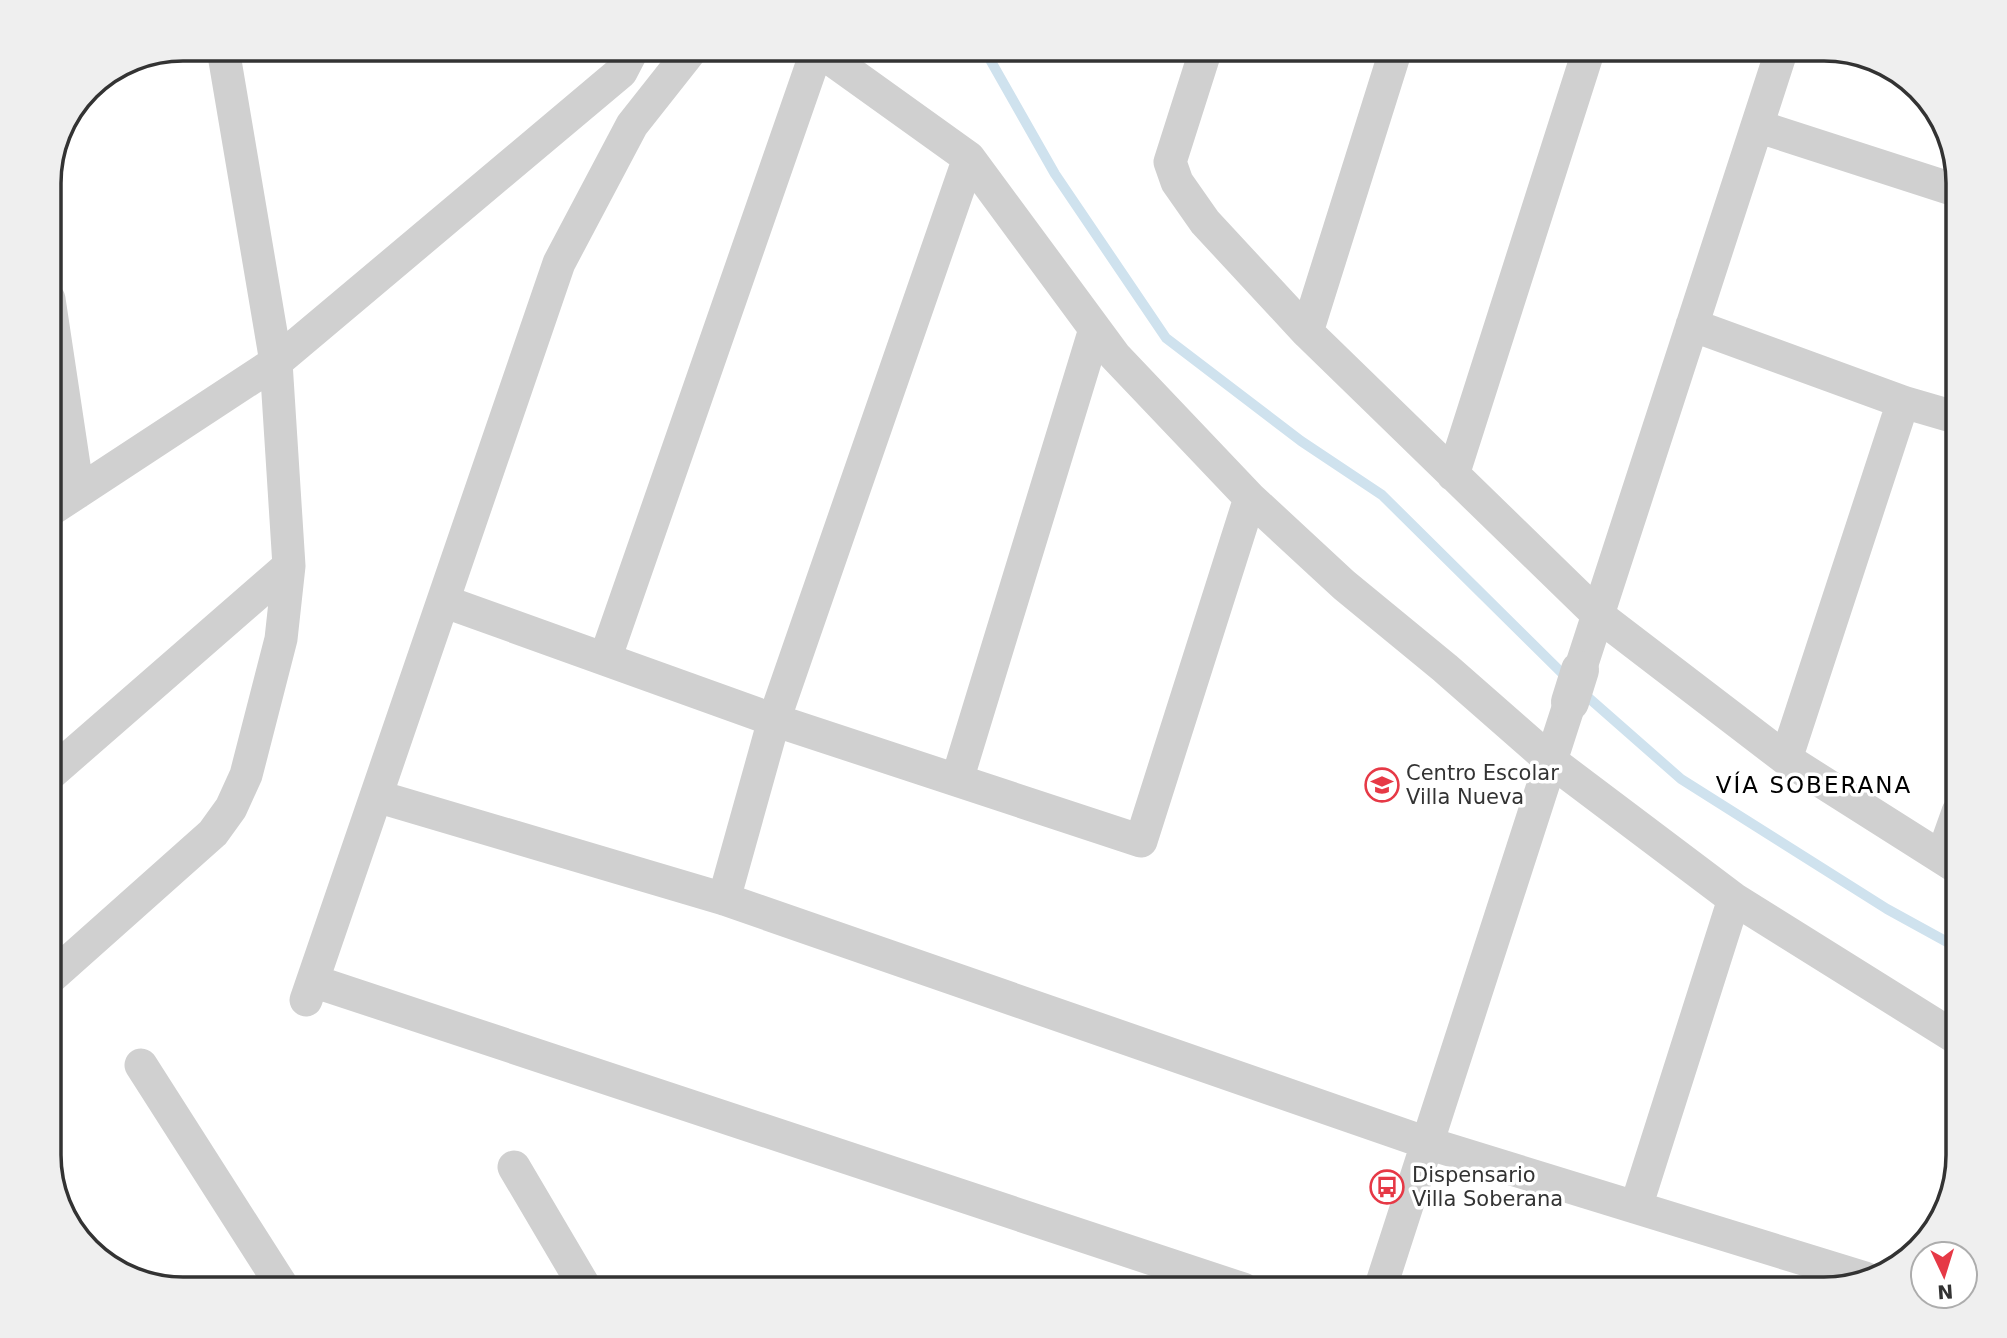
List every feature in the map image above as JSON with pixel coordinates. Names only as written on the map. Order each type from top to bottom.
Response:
[{"type":"street","points":[[62,967],[213,833],[231,808],[246,775],[281,639],[289,566],[276,362],[225,61]]},
{"type":"street","points":[[62,502],[276,362],[621,72],[627,61]]},
{"type":"street","points":[[683,61],[632,125],[559,263],[310,991],[1205,1277]]},
{"type":"street","points":[[605,660],[813,61]]},
{"type":"street","points":[[834,61],[969,158],[1115,356],[1250,498],[1344,585],[1445,668],[1551,761],[1734,899],[1946,1032]]},
{"type":"street","points":[[1202,61],[1170,162],[1177,182],[1205,222],[1307,332],[1598,615],[1786,759],[1946,860]]},
{"type":"street","points":[[1307,332],[1392,61]]},
{"type":"street","points":[[1453,475],[1585,61]]},
{"type":"street","points":[[1384,1277],[1778,61]]},
{"type":"street","points":[[1756,126],[1946,187]]},
{"type":"street","points":[[724,899],[774,720],[969,158]]},
{"type":"street","points":[[1692,325],[1903,402],[1946,415]]},
{"type":"street","points":[[957,780],[1095,329]]},
{"type":"street","points":[[62,386],[78,492]]},
{"type":"street","points":[[1786,759],[1903,402]]},
{"type":"street","points":[[443,601],[774,720],[1142,841],[1250,498]]},
{"type":"street","points":[[62,764],[289,566]]},
{"type":"street","points":[[376,796],[724,899],[1427,1143],[1851,1274]]},
{"type":"street","points":[[1636,1208],[1734,899]]},
{"type":"street","points":[[141,1065],[276,1277]]},
{"type":"street","points":[[514,1167],[579,1277]]},
{"type":"waterway","points":[[991,61],[1055,174],[1166,338],[1301,441],[1382,495],[1568,679]]},
{"type":"waterway","points":[[1582,692],[1681,779],[1887,909],[1946,941]]},
{"type":"place","name":"Centro Escolar Villa Nueva","points":[[1382,785]]},
{"type":"place","name":"Dispensario Villa Soberana","points":[[1387,1187]]},
{"type":"district","name":"VÍA SOBERANA","points":[[1814,785]]}]
